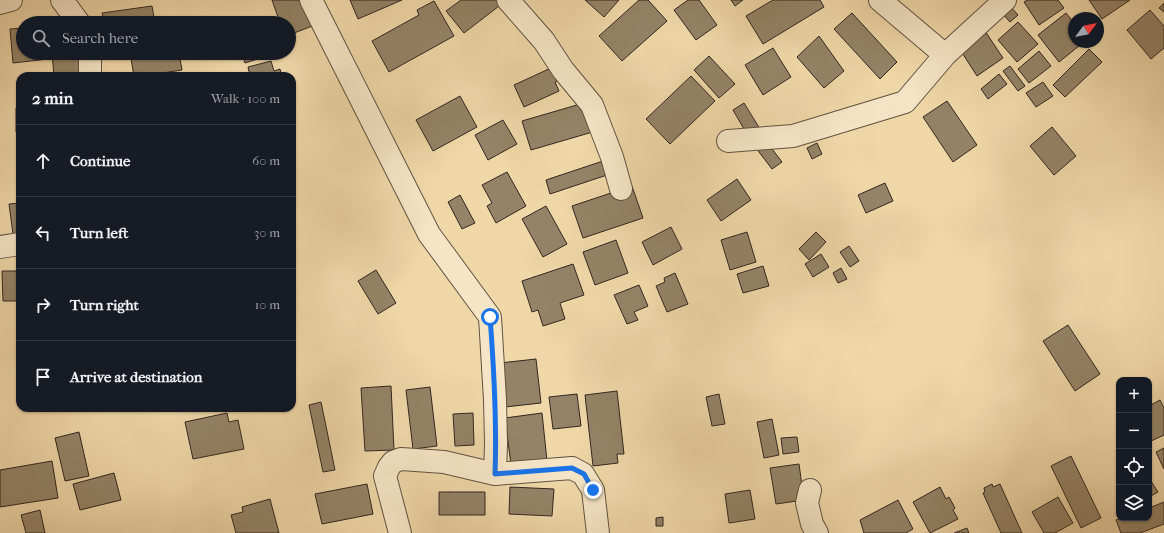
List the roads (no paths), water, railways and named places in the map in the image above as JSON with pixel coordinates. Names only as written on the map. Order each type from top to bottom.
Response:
[{"type":"street","points":[[0,3],[11,0]]},
{"type":"street","points":[[62,0],[74,16]]},
{"type":"street","points":[[311,0],[429,234],[490,317],[496,400],[495,474]]},
{"type":"street","points":[[508,0],[540,36],[563,70],[592,105],[612,157],[621,189]]},
{"type":"street","points":[[880,0],[945,55]]},
{"type":"street","points":[[728,140],[793,136],[905,102],[945,55],[1005,0]]},
{"type":"street","points":[[90,60],[90,72]]},
{"type":"street","points":[[0,247],[16,245]]},
{"type":"street","points":[[400,533],[385,476],[388,467],[393,462],[401,459],[444,462],[495,474],[572,468],[584,474],[593,490],[598,533]]},
{"type":"street","points":[[810,490],[807,503],[812,524],[817,533]]}]
